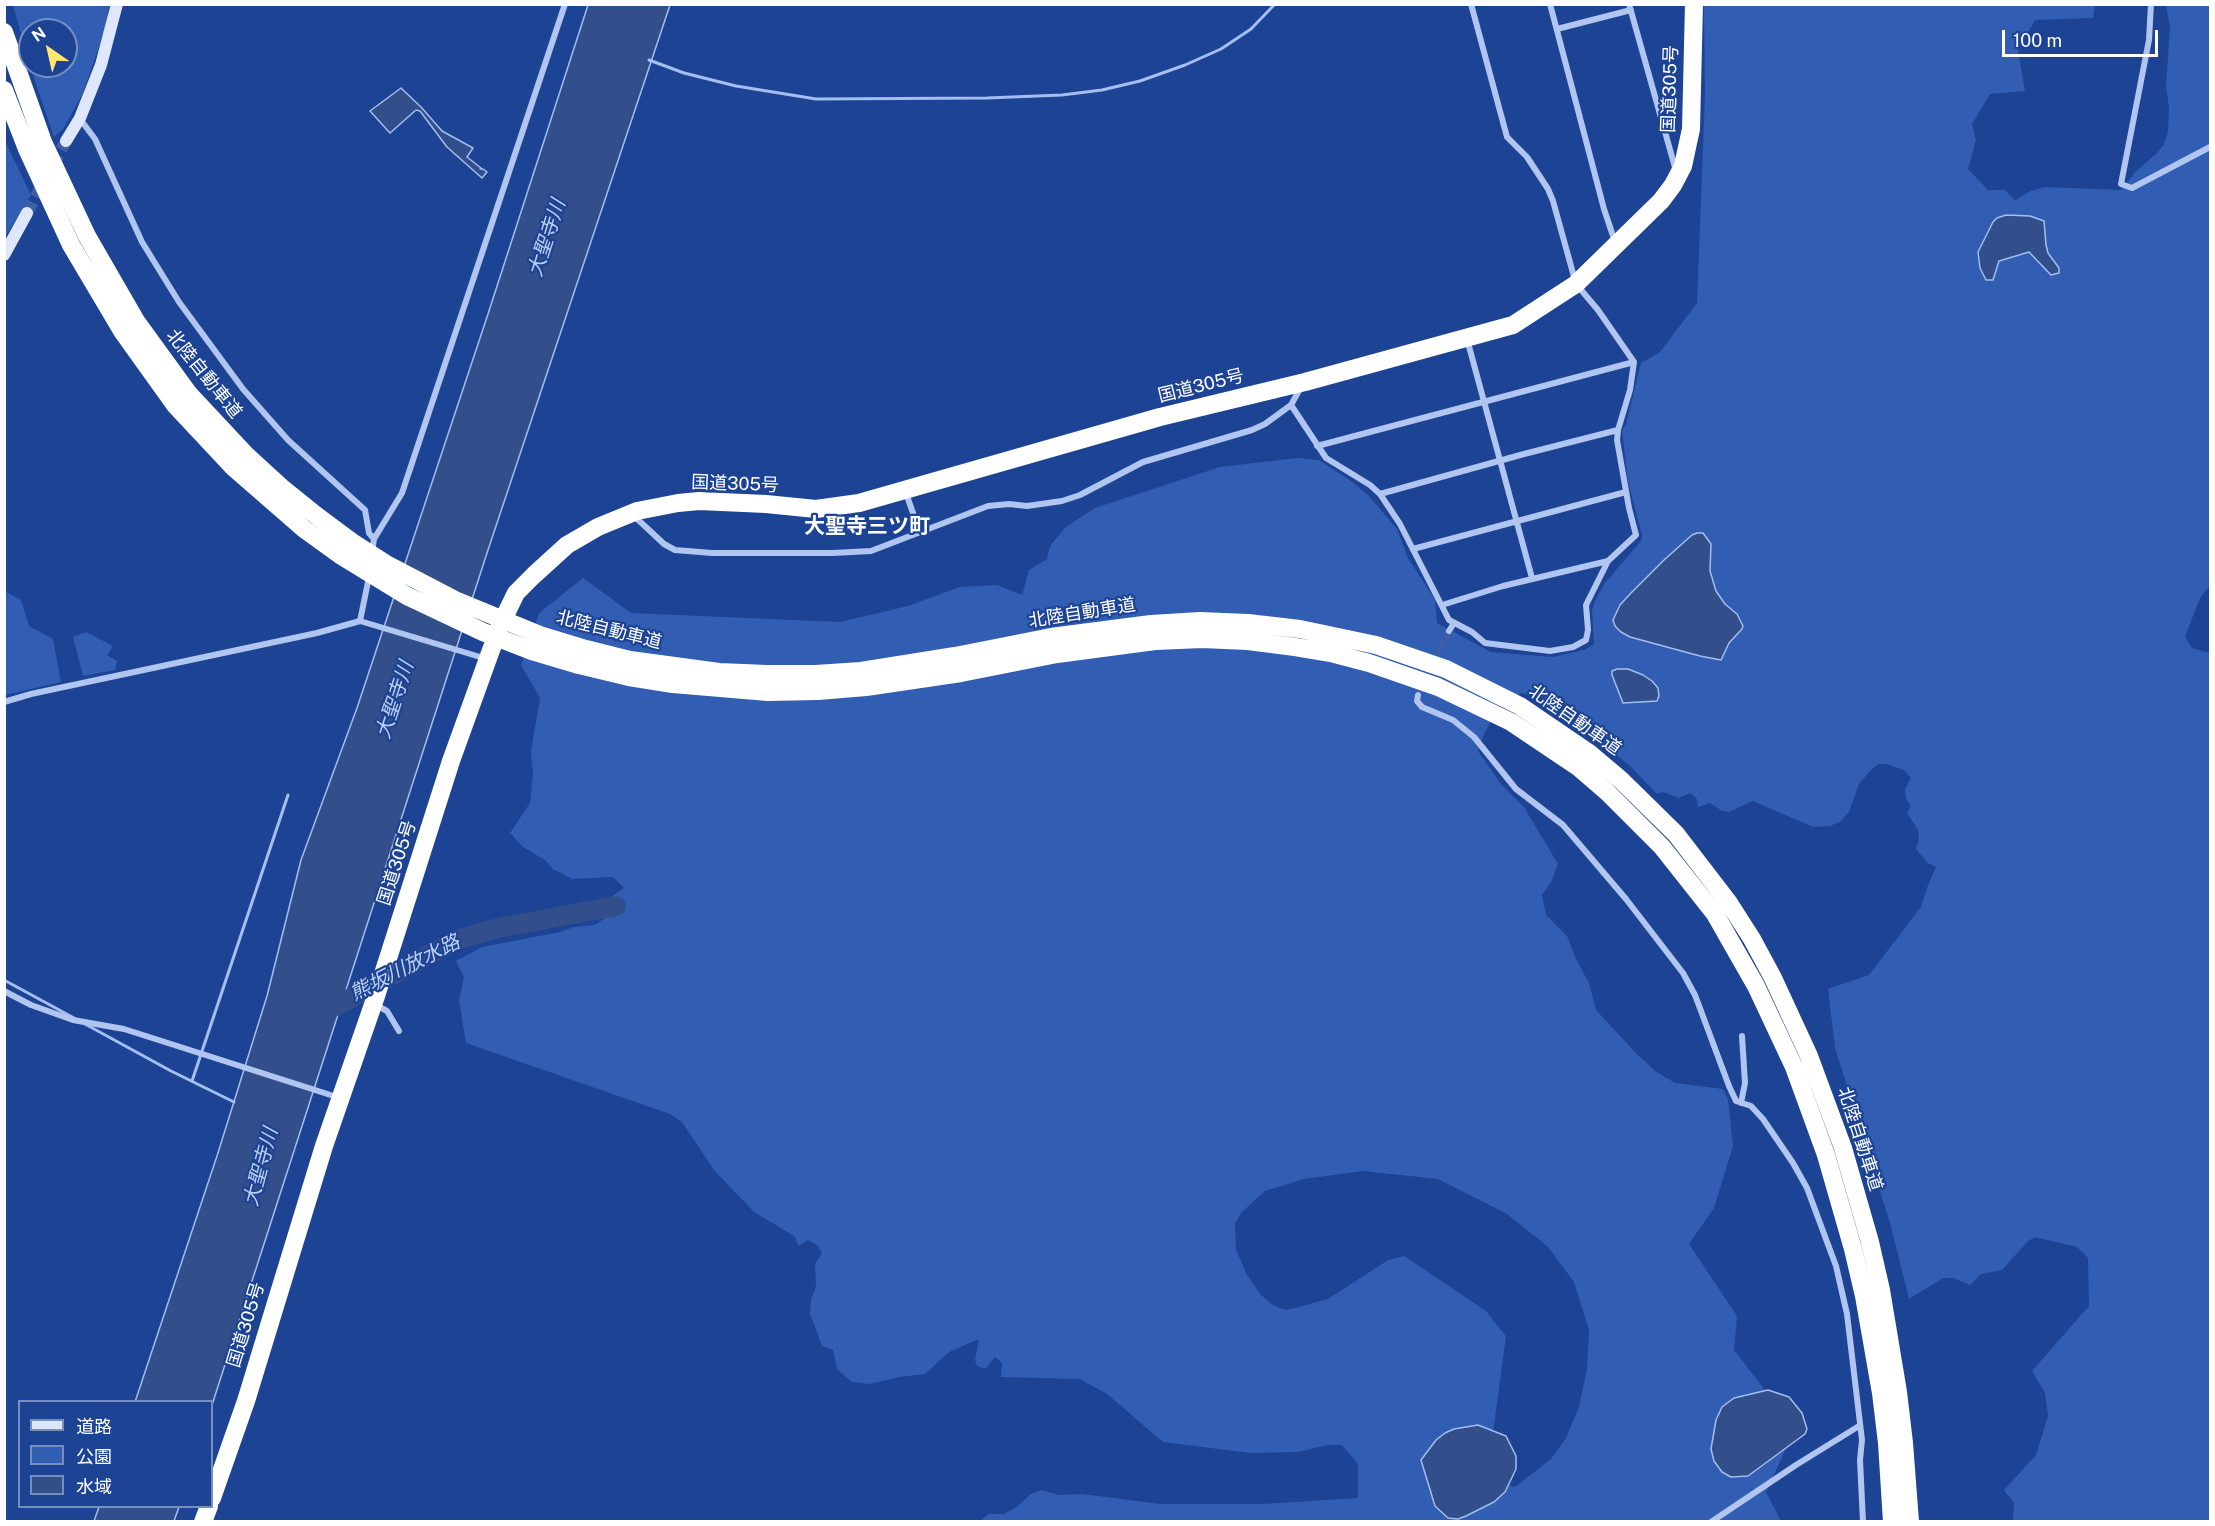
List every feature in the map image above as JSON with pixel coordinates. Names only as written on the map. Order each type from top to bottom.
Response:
[{"type":"highway","name":"国道305号","points":[[213,1495],[246,1401],[295,1236],[375,1000],[482,658],[516,593],[567,545],[598,527],[630,514],[678,503],[699,501],[827,508],[859,503],[1160,417],[1305,382],[1498,330],[1525,319],[1576,284],[1661,201],[1678,176],[1688,149],[1691,129],[1694,4]]},
{"type":"highway","name":"北陸自動車道","points":[[4,32],[43,142],[65,192],[106,272],[162,359],[217,426],[240,462]]},
{"type":"highway","name":"北陸自動車道","points":[[4,90],[50,201],[96,290],[148,369],[182,413],[240,462],[304,530],[374,577],[444,615],[536,643],[674,667],[731,672],[815,674],[907,664],[1051,637],[1120,627],[1200,621],[1248,622],[1338,636],[1414,657],[1480,685],[1555,728],[1589,753],[1621,780],[1676,834],[1729,903],[1752,939],[1792,1017],[1826,1099],[1870,1242],[1887,1321],[1898,1392],[1910,1521]]},
{"type":"highway","name":"北陸自動車道","points":[[536,643],[579,665],[629,677],[673,684],[768,692],[866,687],[962,673],[1057,654],[1155,641],[1202,639],[1248,641],[1331,653],[1404,674],[1474,703],[1546,744],[1578,767],[1627,810],[1662,846],[1689,879],[1715,914],[1737,950],[1781,1037],[1811,1110],[1854,1249],[1881,1393],[1888,1453],[1892,1521]]},
{"type":"main road","points":[[66,141],[80,118],[101,65],[117,4]]},
{"type":"main road","points":[[4,255],[27,213]]},
{"type":"street","points":[[360,621],[374,539],[402,493],[565,4]]},
{"type":"street","points":[[1291,405],[1326,458],[1370,485],[1380,494],[1400,524],[1446,615],[1454,623],[1472,632],[1485,643],[1550,651],[1580,644],[1586,640],[1588,630],[1586,605],[1608,561],[1636,535],[1617,440],[1630,390],[1634,362],[1598,310],[1576,284],[1548,189],[1534,166],[1507,137],[1470,4]]},
{"type":"street","points":[[1550,4],[1604,209],[1616,246]]},
{"type":"street","points":[[2151,4],[2149,40],[2121,184],[2132,188],[2211,147]]},
{"type":"street","points":[[1557,29],[1630,7],[1678,176]]},
{"type":"street","points":[[80,118],[95,138],[142,242],[179,302],[243,389],[288,440],[365,510],[369,533],[374,539]]},
{"type":"street","points":[[1467,338],[1532,578]]},
{"type":"street","points":[[1317,447],[1634,362]]},
{"type":"street","points":[[630,514],[639,519],[664,544],[675,550],[712,553],[871,551],[988,506],[1027,506],[1062,501],[1080,495],[1143,462],[1265,424],[1291,405],[1305,382]]},
{"type":"street","points":[[1380,494],[1618,430]]},
{"type":"street","points":[[905,490],[920,533]]},
{"type":"street","points":[[1413,549],[1626,492]]},
{"type":"street","points":[[1442,605],[1532,578],[1608,561]]},
{"type":"street","points":[[4,702],[317,633],[360,621],[482,658]]},
{"type":"street","points":[[1449,631],[1454,623]]},
{"type":"street","points":[[1418,695],[1417,701],[1422,707],[1453,720],[1474,737],[1516,789],[1563,825],[1626,899],[1683,973],[1707,1023],[1732,1095],[1736,1101],[1750,1106],[1763,1119],[1807,1188],[1836,1266],[1847,1314],[1862,1440],[1860,1460],[1863,1521]]},
{"type":"street","points":[[4,991],[31,1005],[74,1020],[124,1029],[341,1099]]},
{"type":"street","points":[[375,1000],[387,1011],[399,1031]]},
{"type":"street","points":[[1741,1103],[1745,1083],[1742,1036]]},
{"type":"street","points":[[1711,1521],[1859,1426]]},
{"type":"green space","points":[[13,5],[109,5],[106,27],[82,95],[63,129],[54,137],[34,78],[78,78],[78,18],[18,18],[18,23]]},
{"type":"green space","points":[[1704,5],[2095,5],[2093,18],[2035,20],[2018,50],[2025,91],[1990,94],[1972,124],[1976,140],[1968,169],[1988,190],[2005,190],[2015,200],[2044,187],[2121,190],[2136,171],[2156,154],[2164,144],[2168,132],[2169,107],[2166,87],[2170,27],[2166,5],[2210,5],[2210,585],[2200,598],[2185,637],[2192,648],[2210,653],[2210,1521],[2013,1521],[2014,1503],[2004,1490],[2036,1455],[2048,1416],[2045,1393],[2032,1371],[2089,1306],[2088,1258],[2077,1247],[2035,1237],[2028,1241],[2002,1270],[1981,1274],[1970,1285],[1953,1278],[1943,1278],[1909,1299],[1890,1223],[1835,1048],[1828,989],[1869,975],[1921,907],[1936,867],[1928,863],[1916,849],[1919,839],[1918,830],[1907,813],[1911,806],[1906,799],[1905,789],[1911,778],[1904,770],[1887,764],[1878,764],[1859,784],[1849,812],[1840,822],[1830,826],[1813,827],[1753,801],[1729,812],[1722,811],[1710,803],[1698,807],[1697,799],[1690,793],[1679,798],[1663,792],[1657,794],[1628,764],[1602,744],[1535,696],[1521,693],[1500,705],[1484,734],[1478,751],[1501,784],[1524,807],[1558,864],[1551,882],[1542,895],[1546,915],[1567,936],[1589,983],[1596,1010],[1636,1053],[1655,1071],[1675,1083],[1723,1089],[1728,1099],[1733,1146],[1714,1208],[1689,1244],[1737,1316],[1734,1350],[1795,1429],[1766,1492],[1781,1521],[980,1521],[989,1514],[1004,1514],[1031,1494],[1042,1490],[1059,1495],[1082,1494],[1160,1504],[1263,1504],[1358,1498],[1358,1464],[1342,1445],[1327,1445],[1298,1452],[1250,1453],[1163,1442],[1107,1394],[1080,1379],[1001,1377],[1002,1363],[995,1357],[985,1369],[977,1366],[975,1360],[979,1339],[949,1352],[925,1374],[870,1384],[852,1382],[837,1369],[833,1350],[822,1346],[810,1314],[811,1300],[816,1286],[815,1264],[822,1253],[817,1245],[808,1240],[798,1246],[795,1237],[754,1212],[714,1170],[682,1122],[670,1114],[466,1043],[459,1000],[464,977],[456,961],[482,947],[560,932],[574,927],[595,925],[612,913],[611,897],[624,888],[613,877],[572,879],[553,869],[545,860],[523,847],[510,833],[530,803],[533,774],[531,751],[540,698],[521,665],[539,613],[583,578],[631,613],[840,622],[908,606],[960,587],[997,585],[1022,595],[1029,570],[1047,559],[1050,546],[1066,527],[1095,508],[1220,467],[1297,458],[1319,460],[1351,481],[1368,495],[1397,529],[1408,558],[1435,600],[1437,623],[1491,652],[1553,657],[1584,650],[1594,644],[1592,611],[1595,601],[1604,584],[1641,541],[1642,535],[1628,482],[1622,431],[1626,424],[1641,363],[1660,352],[1697,303],[1705,95]],"holes":[[[1363,1171],[1438,1179],[1507,1214],[1548,1247],[1574,1282],[1589,1330],[1587,1369],[1579,1407],[1566,1438],[1551,1459],[1515,1487],[1501,1483],[1491,1448],[1506,1336],[1486,1311],[1404,1256],[1388,1260],[1328,1299],[1287,1310],[1274,1306],[1261,1295],[1247,1275],[1236,1250],[1235,1223],[1242,1212],[1265,1191],[1304,1179]]]},
{"type":"green space","points":[[5,141],[31,195],[4,237]]},
{"type":"green space","points":[[4,591],[21,600],[29,626],[53,639],[61,682],[5,695]]},
{"type":"green space","points":[[86,632],[113,646],[107,655],[117,661],[115,670],[83,676],[73,637]]},
{"type":"water","name":"大聖寺川","points":[[588,5],[670,5],[487,553],[213,1402],[213,1400],[136,1400],[217,1156],[267,996],[301,860],[357,708]]},
{"type":"water","points":[[401,88],[442,131],[473,148],[467,157],[487,172],[482,178],[447,147],[420,111],[416,110],[390,133],[370,111]]},
{"type":"water","points":[[2006,215],[2030,216],[2044,221],[2048,253],[2059,268],[2059,273],[2051,275],[2029,252],[1999,261],[1993,280],[1986,280],[1980,268],[1978,252],[1993,222]]},
{"type":"water","points":[[1697,533],[1703,533],[1711,544],[1710,571],[1716,591],[1725,604],[1737,614],[1743,626],[1729,643],[1721,660],[1630,637],[1615,626],[1613,620],[1620,605],[1630,594],[1664,560]]},
{"type":"water","points":[[1628,669],[1652,681],[1658,688],[1657,701],[1623,703],[1612,675],[1612,671]]},
{"type":"water","points":[[1768,1390],[1789,1397],[1802,1413],[1807,1429],[1805,1434],[1748,1476],[1731,1477],[1722,1472],[1714,1461],[1711,1449],[1716,1420],[1722,1407],[1734,1398]]},
{"type":"water","points":[[1478,1425],[1506,1436],[1516,1456],[1516,1469],[1505,1492],[1494,1502],[1458,1519],[1448,1518],[1435,1506],[1421,1460],[1436,1440],[1445,1433]]},
{"type":"water","points":[[98,1508],[179,1508],[174,1521],[94,1521]]},
{"type":"waterway","points":[[649,60],[684,73],[736,86],[816,99],[1062,95],[1102,90],[1140,81],[1185,65],[1221,49],[1251,29],[1275,4]]},
{"type":"waterway","points":[[192,1081],[288,795]]},
{"type":"waterway","name":"熊坂川放水路","points":[[318,1014],[456,940],[498,928],[616,906]]},
{"type":"waterway","points":[[4,980],[74,1018]]},
{"type":"waterway","points":[[85,1024],[234,1102]]},
{"type":"tunnel","points":[[27,213],[66,141]]},
{"type":"tunnel","points":[[1433,663],[1449,631]]},
{"type":"district","name":"大聖寺三ツ町","points":[[867,527]]}]
